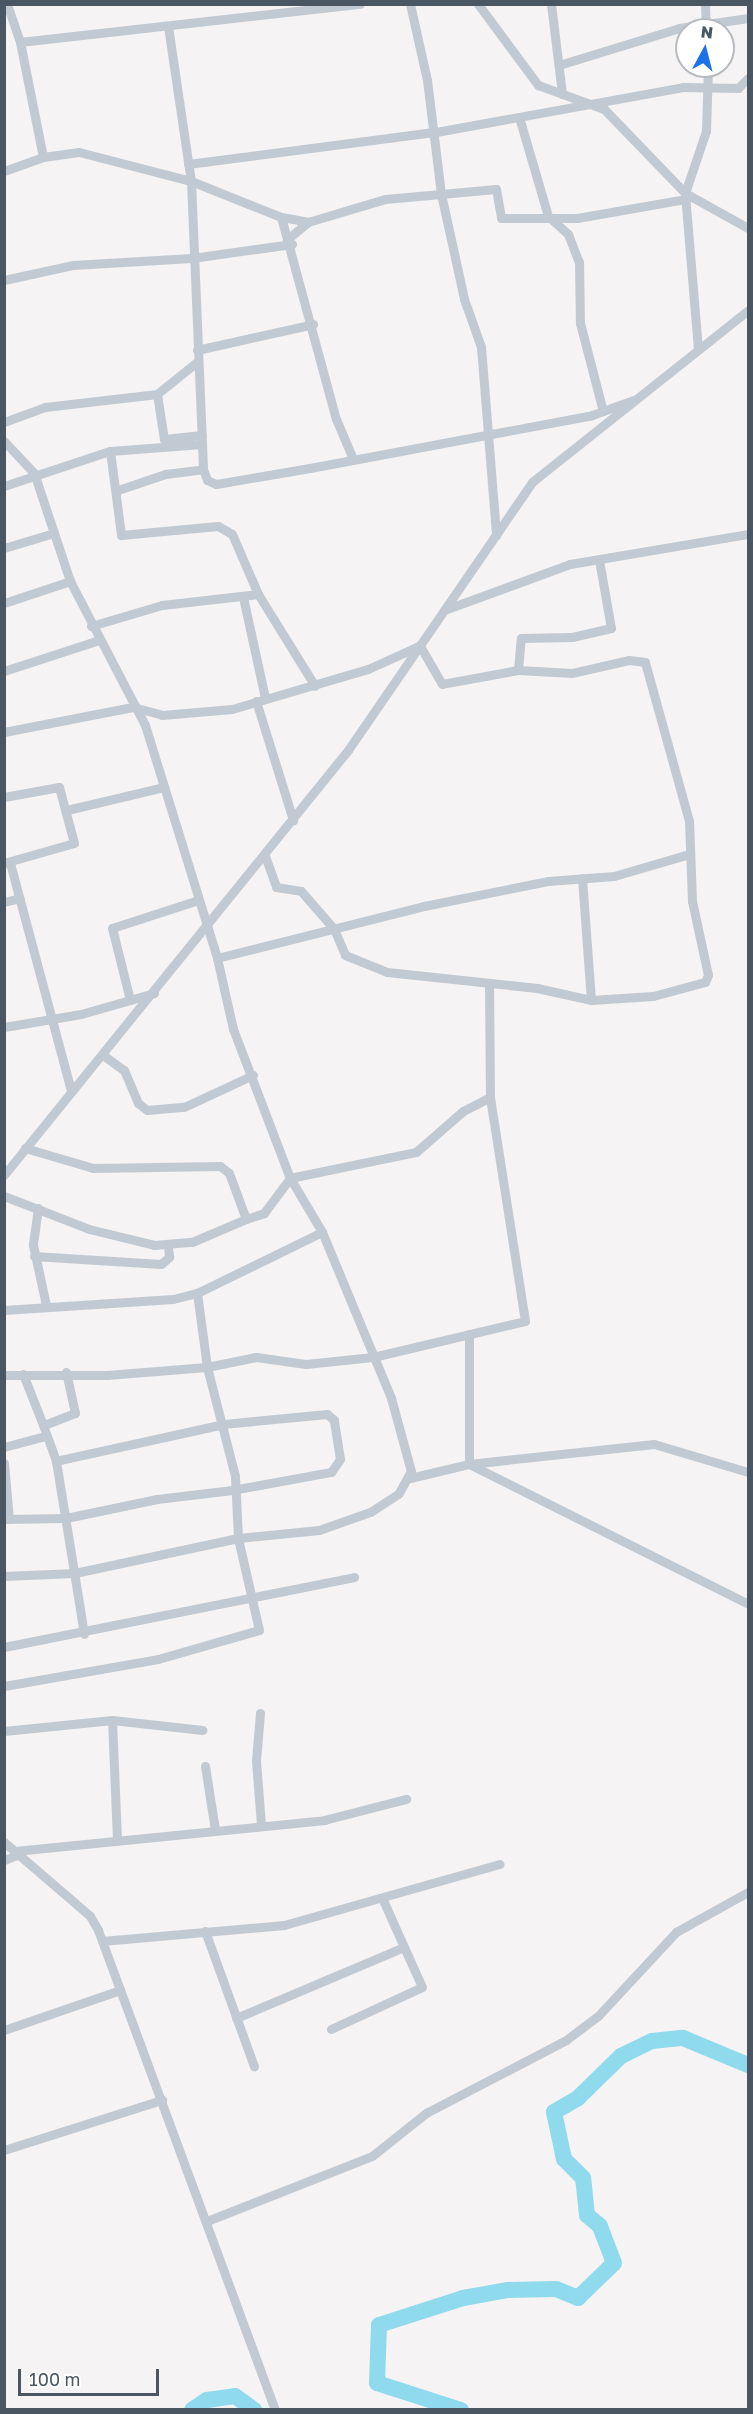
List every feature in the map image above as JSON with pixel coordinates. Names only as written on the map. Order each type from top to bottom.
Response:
[{"type":"street","points":[[7,4],[20,42],[42,157]]},
{"type":"street","points":[[20,42],[360,4]]},
{"type":"street","points":[[410,4],[436,132],[441,194],[464,298],[482,347],[485,436],[496,535]]},
{"type":"street","points":[[478,4],[538,85],[594,104],[617,119],[685,196],[748,228]]},
{"type":"street","points":[[551,4],[562,94]]},
{"type":"street","points":[[168,26],[190,180],[196,350],[203,469],[207,480],[216,484],[485,436],[603,411],[645,397]]},
{"type":"street","points":[[559,65],[675,35]]},
{"type":"street","points":[[698,349],[685,196],[706,131],[709,78]]},
{"type":"street","points":[[188,164],[436,132],[710,86],[738,88],[748,78]]},
{"type":"street","points":[[519,117],[548,216],[568,234],[579,262],[580,322],[603,411]]},
{"type":"street","points":[[4,171],[42,157],[79,152],[190,180],[281,217],[308,222],[386,200],[496,189],[501,218],[548,216],[577,218],[685,196]]},
{"type":"street","points":[[281,217],[291,240],[314,324],[336,419],[353,459]]},
{"type":"street","points":[[4,280],[73,265],[192,258],[291,240],[308,222]]},
{"type":"street","points":[[4,1175],[71,1090],[103,1055],[207,929],[293,820],[447,609],[496,535],[547,466],[645,397],[698,349],[748,310]]},
{"type":"street","points":[[196,350],[314,324]]},
{"type":"street","points":[[4,422],[45,407],[157,394],[197,362]]},
{"type":"street","points":[[157,394],[164,439],[202,439]]},
{"type":"street","points":[[4,486],[34,473],[110,451],[202,439]]},
{"type":"street","points":[[4,441],[34,473],[70,581],[91,626],[145,725],[217,958],[232,1029],[252,1075],[290,1178],[322,1232],[391,1398],[410,1478]]},
{"type":"street","points":[[110,451],[118,490],[121,535],[218,526],[232,534],[258,594],[312,688]]},
{"type":"street","points":[[118,490],[165,474],[203,469]]},
{"type":"street","points":[[4,548],[54,533]]},
{"type":"street","points":[[447,609],[570,564],[599,561],[748,534]]},
{"type":"street","points":[[738,536],[748,539]]},
{"type":"street","points":[[518,670],[521,638],[572,637],[611,628],[599,561]]},
{"type":"street","points":[[4,603],[70,581]]},
{"type":"street","points":[[91,626],[162,605],[258,594]]},
{"type":"street","points":[[243,597],[260,700],[293,820]]},
{"type":"street","points":[[4,671],[99,640]]},
{"type":"street","points":[[265,856],[276,887],[301,891],[334,928],[345,955],[369,966],[414,977],[489,983],[591,1000],[653,996],[707,979],[689,854],[689,821],[645,662],[629,660],[572,674],[518,670],[441,684],[420,646]]},
{"type":"street","points":[[4,732],[133,706],[162,715],[186,715],[260,700],[312,688],[420,646]]},
{"type":"street","points":[[4,797],[59,787],[67,810],[74,843],[7,863],[20,898],[71,1090]]},
{"type":"street","points":[[67,810],[164,788]]},
{"type":"street","points":[[217,958],[424,906],[582,878],[614,876],[689,854]]},
{"type":"street","points":[[582,878],[591,1000]]},
{"type":"street","points":[[4,902],[20,898]]},
{"type":"street","points":[[130,1000],[112,928],[198,900]]},
{"type":"street","points":[[4,1375],[66,1372],[107,1375],[207,1367],[256,1357],[306,1364],[373,1357],[525,1321],[490,1096],[489,983]]},
{"type":"street","points":[[4,1027],[52,1020],[154,993]]},
{"type":"street","points":[[103,1055],[124,1070],[138,1103],[147,1110],[184,1107],[252,1075]]},
{"type":"street","points":[[4,1196],[119,1238],[168,1245],[218,1234],[246,1219],[264,1213],[290,1178],[416,1152],[463,1111],[490,1096]]},
{"type":"street","points":[[25,1148],[93,1168],[219,1166],[229,1173],[246,1219]]},
{"type":"street","points":[[38,1208],[34,1256],[46,1305]]},
{"type":"street","points":[[4,1310],[46,1305],[173,1299],[197,1293],[322,1232]]},
{"type":"street","points":[[34,1256],[161,1264],[169,1257],[168,1245]]},
{"type":"street","points":[[4,1686],[158,1659],[256,1634],[259,1625],[237,1538],[232,1490],[235,1476],[224,1424],[207,1367],[197,1293]]},
{"type":"street","points":[[469,1334],[469,1464]]},
{"type":"street","points":[[43,1425],[75,1413],[66,1372]]},
{"type":"street","points":[[23,1374],[56,1461],[84,1634]]},
{"type":"street","points":[[4,1463],[7,1519],[66,1518],[157,1499],[232,1490],[331,1472],[340,1459],[334,1420],[327,1414],[224,1424],[56,1461]]},
{"type":"street","points":[[4,1447],[45,1436]]},
{"type":"street","points":[[4,1576],[75,1573],[237,1538],[319,1530],[350,1519],[398,1494],[410,1478],[469,1464],[654,1444],[748,1472]]},
{"type":"street","points":[[469,1464],[748,1604]]},
{"type":"street","points":[[4,1647],[84,1634],[251,1596],[354,1577]]},
{"type":"street","points":[[260,1713],[256,1761],[261,1826]]},
{"type":"street","points":[[112,1720],[117,1841]]},
{"type":"street","points":[[4,1731],[112,1720],[202,1730]]},
{"type":"street","points":[[205,1766],[214,1830]]},
{"type":"street","points":[[4,1860],[17,1853],[214,1830],[324,1820],[406,1798]]},
{"type":"street","points":[[4,1842],[90,1916],[102,1941],[275,2409]]},
{"type":"street","points":[[102,1941],[205,1930],[284,1925],[383,1900],[500,1864]]},
{"type":"street","points":[[207,2221],[372,2156],[426,2113],[566,2040],[598,2016],[676,1932],[748,1892]]},
{"type":"street","points":[[331,2029],[422,1987],[383,1900]]},
{"type":"street","points":[[205,1930],[254,2066]]},
{"type":"street","points":[[236,2018],[404,1947]]},
{"type":"street","points":[[4,2030],[120,1990]]},
{"type":"street","points":[[4,2150],[162,2100]]},
{"type":"waterway","points":[[461,2410],[377,2383],[379,2325],[463,2298],[508,2290],[556,2289],[578,2298],[614,2263],[600,2226],[587,2215],[583,2178],[564,2159],[554,2112],[578,2098],[621,2056],[652,2041],[683,2038],[748,2065]]},
{"type":"waterway","points":[[192,2410],[207,2400],[235,2396],[254,2410]]}]
